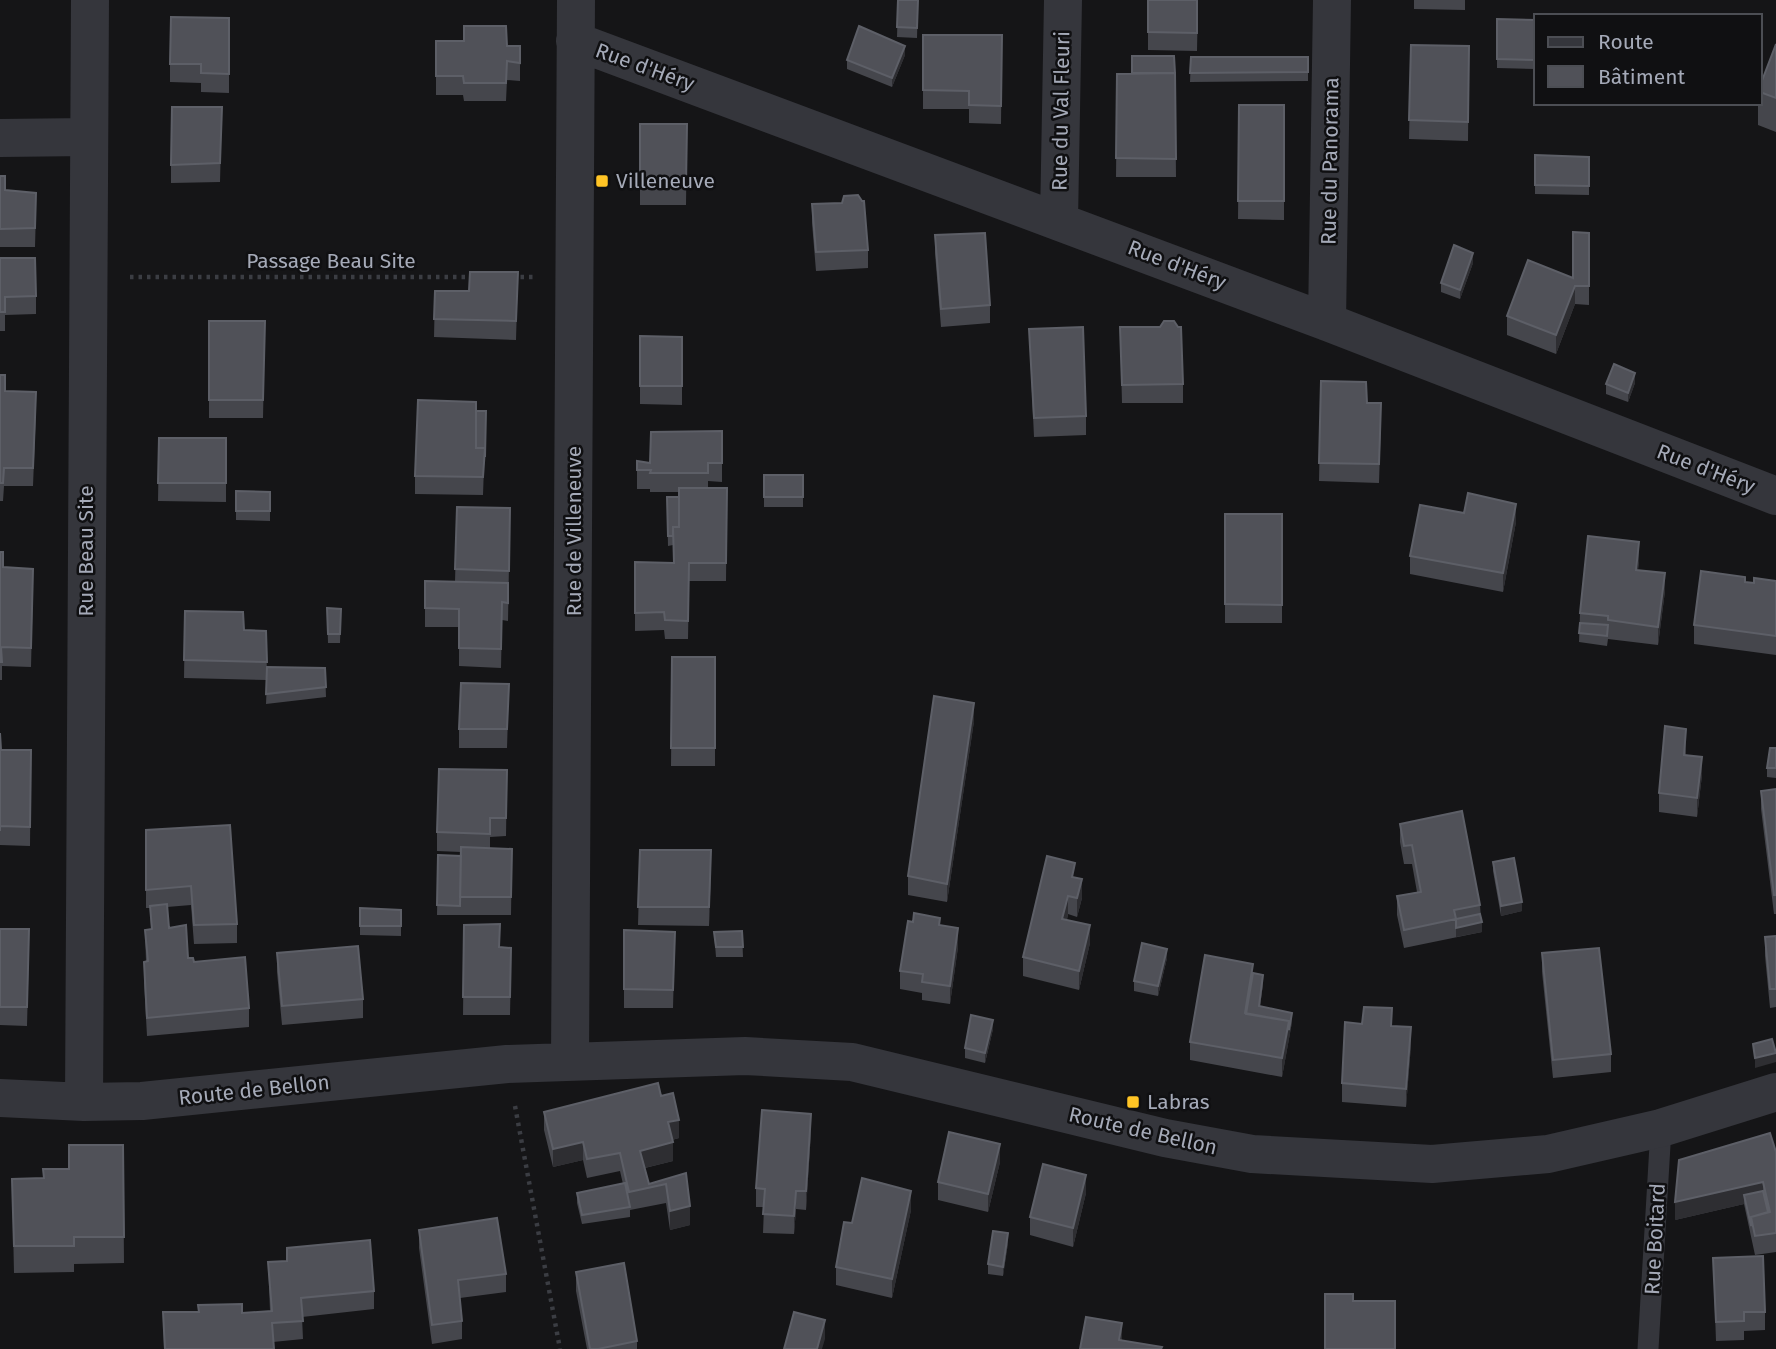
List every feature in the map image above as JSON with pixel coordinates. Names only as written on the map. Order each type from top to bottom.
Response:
[{"type":"street","name":"Rue Beau Site","points":[[84,1102],[90,0]]},
{"type":"street","name":"Rue de Villeneuve","points":[[570,1061],[576,0]]},
{"type":"street","name":"Rue du Val Fleuri","points":[[1059,221],[1063,0]]},
{"type":"street","name":"Rue du Panorama","points":[[1327,322],[1332,0]]},
{"type":"street","name":"Rue d'Héry","points":[[575,41],[1327,322],[1776,496]]},
{"type":"street","points":[[0,138],[88,137]]},
{"type":"street","name":"Route de Bellon","points":[[0,1098],[84,1102],[142,1101],[507,1064],[745,1055],[852,1062],[1165,1138],[1252,1154],[1432,1164],[1548,1154],[1661,1128],[1776,1092]]},
{"type":"lane","name":"Rue Boitard","points":[[1648,1349],[1661,1128]]},
{"type":"path","name":"Passage Beau Site","points":[[88,276],[476,277]]},
{"type":"path","points":[[504,277],[573,277]]},
{"type":"path","points":[[507,1064],[560,1349]]},
{"type":"building","points":[[898,0],[918,0],[917,28],[897,27]]},
{"type":"building","points":[[1148,0],[1197,0],[1197,33],[1148,32]]},
{"type":"building","points":[[171,17],[229,18],[229,74],[201,73],[201,64],[170,64]]},
{"type":"building","points":[[1497,19],[1534,20],[1534,60],[1497,59]]},
{"type":"building","points":[[464,26],[506,26],[507,46],[520,46],[520,63],[507,61],[506,83],[464,83],[463,76],[436,76],[436,41],[464,41]]},
{"type":"building","points":[[859,26],[905,46],[892,78],[847,60]]},
{"type":"building","points":[[923,35],[1002,35],[1001,106],[969,105],[969,91],[923,90]]},
{"type":"building","points":[[1776,44],[1776,98],[1762,93],[1762,81]]},
{"type":"building","points":[[1411,45],[1469,46],[1468,122],[1409,120]]},
{"type":"building","points":[[1132,56],[1174,56],[1175,73],[1132,73]]},
{"type":"building","points":[[1191,57],[1308,57],[1308,72],[1190,73]]},
{"type":"building","points":[[1175,73],[1176,159],[1116,158],[1117,74]]},
{"type":"building","points":[[1239,105],[1284,105],[1284,201],[1238,201]]},
{"type":"building","points":[[172,107],[222,107],[220,163],[171,165]]},
{"type":"building","points":[[640,124],[687,124],[686,186],[640,186]]},
{"type":"building","points":[[1535,155],[1589,157],[1589,186],[1535,185]]},
{"type":"building","points":[[0,176],[5,176],[5,190],[36,193],[35,228],[0,229]]},
{"type":"building","points":[[858,195],[864,201],[868,250],[816,252],[812,204],[842,203],[844,196]]},
{"type":"building","points":[[1573,232],[1589,233],[1589,286],[1575,286],[1556,335],[1507,316],[1528,260],[1573,278]]},
{"type":"building","points":[[985,233],[990,305],[941,309],[935,235]]},
{"type":"building","points":[[1454,245],[1473,253],[1460,290],[1441,283]]},
{"type":"building","points":[[0,258],[35,258],[36,296],[5,297],[5,312],[0,312]]},
{"type":"building","points":[[470,272],[518,272],[516,321],[434,319],[435,291],[469,291]]},
{"type":"building","points":[[209,321],[265,321],[263,400],[209,400]]},
{"type":"building","points":[[1164,321],[1174,321],[1181,327],[1183,384],[1122,385],[1120,327],[1160,327]]},
{"type":"building","points":[[1083,327],[1086,416],[1034,418],[1029,329]]},
{"type":"building","points":[[640,336],[682,337],[682,386],[640,386]]},
{"type":"building","points":[[1614,364],[1635,373],[1628,393],[1606,384]]},
{"type":"building","points":[[0,375],[5,375],[5,391],[36,392],[33,468],[4,468],[3,483],[0,483]]},
{"type":"building","points":[[1321,381],[1366,382],[1367,403],[1381,403],[1379,464],[1319,463]]},
{"type":"building","points":[[418,400],[476,402],[476,448],[485,448],[483,477],[415,476]]},
{"type":"building","points":[[476,411],[486,411],[485,457],[485,448],[476,448]]},
{"type":"building","points":[[722,431],[722,463],[708,463],[708,473],[650,473],[651,470],[637,470],[637,461],[650,463],[651,432]]},
{"type":"building","points":[[159,438],[226,438],[226,483],[158,483]]},
{"type":"building","points":[[764,475],[803,475],[803,497],[764,497]]},
{"type":"building","points":[[679,488],[727,488],[726,563],[689,563],[688,621],[665,620],[664,612],[635,613],[635,562],[674,563],[673,527],[679,527]]},
{"type":"building","points":[[236,491],[270,492],[270,511],[236,511]]},
{"type":"building","points":[[1468,493],[1516,504],[1503,573],[1410,556],[1420,505],[1464,513]]},
{"type":"building","points":[[667,497],[679,497],[679,527],[673,527],[673,536],[668,536]]},
{"type":"building","points":[[457,507],[510,508],[509,571],[455,569]]},
{"type":"building","points":[[1225,514],[1282,514],[1282,605],[1225,604]]},
{"type":"building","points":[[1588,536],[1639,542],[1636,570],[1665,573],[1658,627],[1580,613]]},
{"type":"building","points":[[0,552],[3,552],[3,567],[33,569],[31,648],[1,647],[2,662],[0,662]]},
{"type":"building","points":[[1701,571],[1745,577],[1745,582],[1754,583],[1754,578],[1776,581],[1776,636],[1694,625]]},
{"type":"building","points":[[425,581],[508,583],[508,603],[502,602],[501,649],[459,648],[459,609],[425,608]]},
{"type":"building","points":[[327,608],[341,609],[340,634],[328,634]]},
{"type":"building","points":[[185,611],[243,612],[244,630],[266,631],[267,662],[184,660]]},
{"type":"building","points":[[1580,623],[1608,625],[1607,636],[1579,633]]},
{"type":"building","points":[[672,657],[715,657],[715,748],[671,748]]},
{"type":"building","points":[[267,667],[325,668],[326,687],[266,694]]},
{"type":"building","points":[[461,683],[509,684],[507,729],[459,729]]},
{"type":"building","points":[[934,696],[974,703],[947,884],[908,876]]},
{"type":"building","points":[[1665,726],[1686,729],[1684,755],[1702,757],[1697,798],[1659,793]]},
{"type":"building","points":[[0,733],[1,750],[31,750],[30,827],[0,826]]},
{"type":"building","points":[[1770,748],[1776,748],[1776,768],[1767,768]]},
{"type":"building","points":[[439,769],[507,770],[506,818],[490,818],[490,834],[437,832]]},
{"type":"building","points":[[1776,789],[1776,895],[1774,895],[1761,791]]},
{"type":"building","points":[[1462,811],[1480,905],[1454,910],[1456,919],[1404,930],[1397,896],[1421,892],[1412,845],[1404,846],[1400,824]]},
{"type":"building","points":[[230,825],[237,924],[194,925],[191,886],[146,890],[146,830]]},
{"type":"building","points":[[461,847],[512,849],[511,897],[460,897]]},
{"type":"building","points":[[640,850],[711,850],[709,907],[638,907]]},
{"type":"building","points":[[438,855],[461,856],[460,906],[437,905]]},
{"type":"building","points":[[1047,856],[1075,863],[1072,877],[1082,879],[1077,898],[1068,896],[1062,919],[1090,925],[1079,971],[1023,957]]},
{"type":"building","points":[[1514,858],[1522,902],[1501,906],[1493,862]]},
{"type":"building","points":[[167,904],[169,928],[186,925],[188,958],[193,958],[194,962],[245,957],[249,1008],[147,1018],[144,962],[148,961],[145,930],[152,929],[150,906]]},
{"type":"building","points":[[360,908],[401,910],[401,926],[360,926]]},
{"type":"building","points":[[914,913],[940,918],[939,925],[958,928],[950,986],[922,982],[923,974],[900,971],[908,921],[913,922]]},
{"type":"building","points":[[1480,914],[1482,922],[1456,928],[1456,919]]},
{"type":"building","points":[[500,924],[499,947],[511,948],[510,997],[463,997],[464,925]]},
{"type":"building","points":[[0,929],[29,929],[27,1007],[0,1007]]},
{"type":"building","points":[[624,930],[675,932],[673,990],[624,989]]},
{"type":"building","points":[[742,931],[743,947],[716,947],[714,932]]},
{"type":"building","points":[[1776,936],[1776,989],[1770,989],[1765,937]]},
{"type":"building","points":[[1142,943],[1167,949],[1158,986],[1134,981]]},
{"type":"building","points":[[358,946],[363,999],[282,1006],[277,953]]},
{"type":"building","points":[[1599,948],[1611,1054],[1553,1060],[1542,953]]},
{"type":"building","points":[[1205,955],[1253,964],[1245,1013],[1289,1021],[1282,1058],[1190,1042]]},
{"type":"building","points":[[1253,973],[1263,975],[1259,1006],[1292,1013],[1289,1030],[1289,1021],[1246,1014]]},
{"type":"building","points":[[1364,1007],[1392,1008],[1391,1026],[1411,1027],[1406,1089],[1342,1083],[1345,1022],[1362,1024]]},
{"type":"building","points":[[971,1015],[993,1020],[985,1053],[965,1048]]},
{"type":"building","points":[[1772,1039],[1776,1053],[1755,1058],[1753,1044]]},
{"type":"building","points":[[658,1083],[661,1096],[673,1093],[679,1120],[668,1122],[673,1142],[640,1151],[649,1184],[686,1173],[690,1206],[670,1211],[666,1184],[629,1192],[620,1153],[587,1159],[583,1142],[553,1149],[544,1112]]},
{"type":"building","points":[[762,1110],[811,1114],[806,1191],[796,1191],[794,1216],[763,1214],[765,1189],[756,1188]]},
{"type":"building","points":[[949,1132],[1000,1144],[988,1194],[938,1182]]},
{"type":"building","points":[[1770,1133],[1776,1152],[1776,1233],[1755,1236],[1751,1217],[1770,1212],[1763,1182],[1675,1202],[1679,1160]]},
{"type":"building","points":[[69,1145],[123,1145],[124,1237],[74,1237],[74,1246],[14,1246],[12,1179],[44,1178],[43,1169],[69,1169]]},
{"type":"building","points":[[1043,1164],[1086,1175],[1073,1228],[1030,1217]]},
{"type":"building","points":[[862,1178],[911,1191],[892,1279],[836,1267],[844,1222],[852,1223]]},
{"type":"building","points":[[625,1183],[630,1207],[582,1215],[577,1193]]},
{"type":"building","points":[[1763,1191],[1768,1212],[1751,1217],[1751,1226],[1744,1195]]},
{"type":"building","points":[[497,1218],[506,1274],[458,1280],[462,1321],[432,1325],[419,1230]]},
{"type":"building","points":[[993,1231],[1008,1233],[1003,1267],[988,1264]]},
{"type":"building","points":[[370,1240],[374,1291],[301,1298],[303,1321],[272,1323],[274,1349],[165,1349],[163,1312],[199,1312],[198,1305],[242,1304],[242,1313],[272,1311],[268,1262],[287,1261],[287,1248]]},
{"type":"building","points":[[1763,1256],[1765,1312],[1744,1312],[1744,1321],[1716,1322],[1713,1258]]},
{"type":"building","points":[[624,1263],[637,1341],[590,1349],[576,1272]]},
{"type":"building","points":[[1325,1294],[1353,1294],[1353,1301],[1395,1301],[1395,1349],[1325,1349]]},
{"type":"building","points":[[794,1312],[825,1320],[817,1349],[784,1349]]},
{"type":"building","points":[[1086,1317],[1122,1323],[1119,1340],[1162,1347],[1080,1349]]},
{"type":"place","name":"Villeneuve","points":[[602,181]]},
{"type":"place","name":"Labras","points":[[1133,1102]]}]
